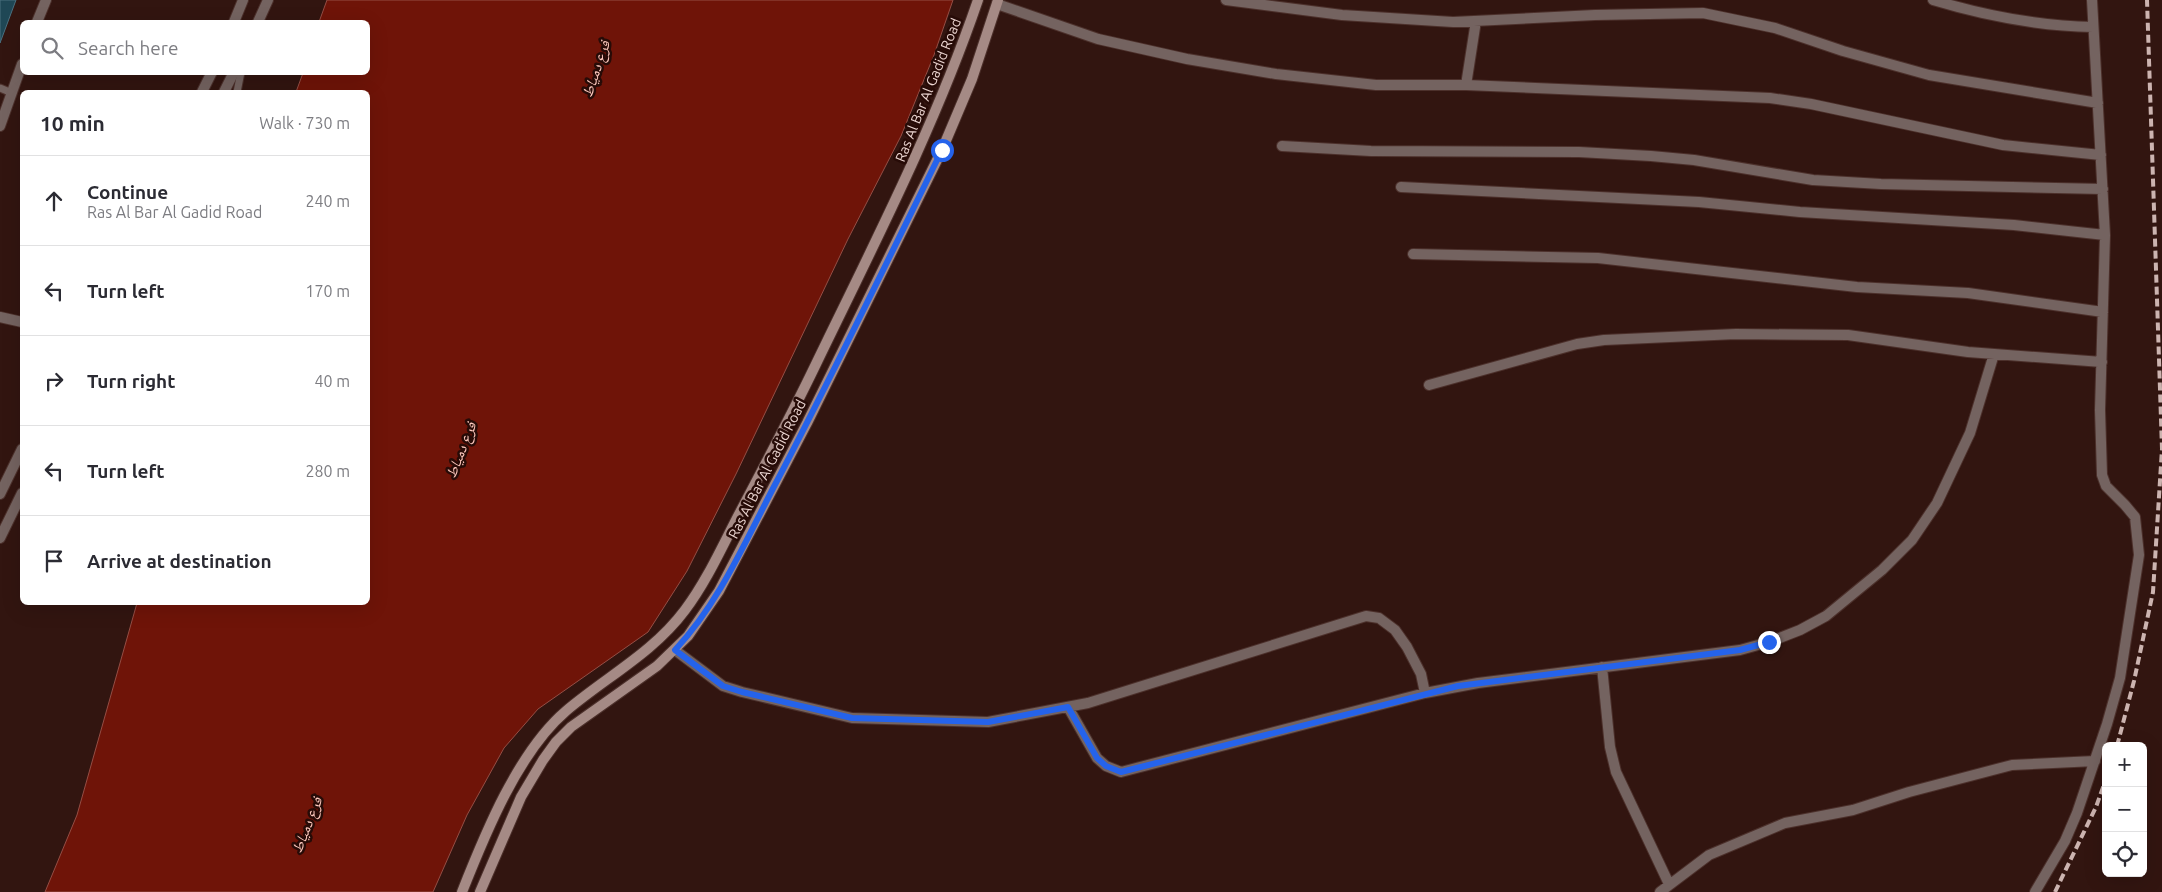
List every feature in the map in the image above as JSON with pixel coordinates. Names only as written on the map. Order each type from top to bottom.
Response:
[{"type":"main road","name":"Ras Al Bar Al Gadid Road","points":[[462,892],[496,816],[528,754],[559,717],[645,653],[684,612],[704,580],[792,413],[924,141],[950,79],[978,0]]},
{"type":"main road","name":"Ras Al Bar Al Gadid Road","points":[[480,892],[522,797],[543,760],[556,742],[571,727],[638,681],[675,650],[699,622],[719,591],[807,423],[942,150],[972,79],[997,2]]},
{"type":"main road","points":[[792,413],[807,423]]},
{"type":"street","points":[[38,20],[46,0]]},
{"type":"street","points":[[235,20],[243,0]]},
{"type":"street","points":[[259,20],[268,0]]},
{"type":"street","points":[[1226,0],[1342,15],[1453,22],[1595,15],[1703,13],[1775,28],[1843,51],[1929,76],[2098,103]]},
{"type":"street","points":[[1933,0],[1977,13],[2021,21],[2062,26],[2093,27]]},
{"type":"street","points":[[2035,892],[2072,825],[2095,761],[2120,678],[2139,556],[2135,517],[2126,505],[2106,486],[2102,475],[2100,410],[2105,235],[2092,0]]},
{"type":"street","points":[[997,2],[1098,39],[1187,59],[1276,74],[1376,85],[1466,85],[1770,98],[1811,104],[2002,145],[2101,154]]},
{"type":"street","points":[[1466,85],[1476,21]]},
{"type":"street","points":[[0,126],[3,108],[12,93],[20,70]]},
{"type":"street","points":[[203,90],[210,75]]},
{"type":"street","points":[[225,90],[232,75]]},
{"type":"street","points":[[1282,146],[1371,151],[1579,152],[1694,160],[1812,180],[1882,184],[2102,189]]},
{"type":"street","points":[[1400,187],[1699,202],[1800,212],[2014,225],[2105,235]]},
{"type":"street","points":[[1413,254],[1598,258],[1857,287],[1968,293],[2103,312]]},
{"type":"street","points":[[0,317],[20,322]]},
{"type":"street","points":[[1429,384],[1543,352],[1604,340],[1736,334],[1848,335],[1928,348],[2102,362]]},
{"type":"street","points":[[1068,707],[1097,758],[1106,766],[1121,772],[1425,693],[1478,683],[1740,650],[1769,642],[1826,616],[1882,570],[1912,540],[1937,503],[1970,433],[1994,354]]},
{"type":"street","points":[[0,494],[20,453]]},
{"type":"street","points":[[0,538],[20,497]]},
{"type":"street","points":[[675,650],[723,686],[852,718],[988,722],[1088,703],[1366,616],[1379,618],[1395,630],[1407,646],[1421,674],[1425,693]]},
{"type":"street","points":[[1602,667],[1610,747],[1616,772],[1669,884]]},
{"type":"street","points":[[1660,892],[1709,855],[1770,828],[1798,819],[1853,810],[1909,792],[2012,765],[2095,761]]},
{"type":"lane","points":[[237,90],[240,75]]},
{"type":"lane","points":[[0,88],[12,93]]},
{"type":"water","name":"فرع دمياط","points":[[327,0],[953,0],[934,55],[901,136],[848,239],[736,474],[687,571],[648,632],[538,709],[504,748],[467,815],[433,892],[45,892],[77,815],[136,605],[370,605],[370,90],[297,90],[302,75],[370,75],[370,20],[320,20]]},
{"type":"building","points":[[0,0],[16,0],[0,43]]},
{"type":"railway","points":[[2118,742],[2134,681],[2153,592],[2162,449],[2147,0]]},
{"type":"railway","points":[[2055,892],[2096,807],[2103,787]]},
{"type":"route","points":[[942,150],[807,423],[719,591],[699,622],[675,650],[702,668],[723,686],[852,718],[988,722],[1068,707],[1097,758],[1106,766],[1121,772],[1458,686],[1740,650],[1769,642]]}]
